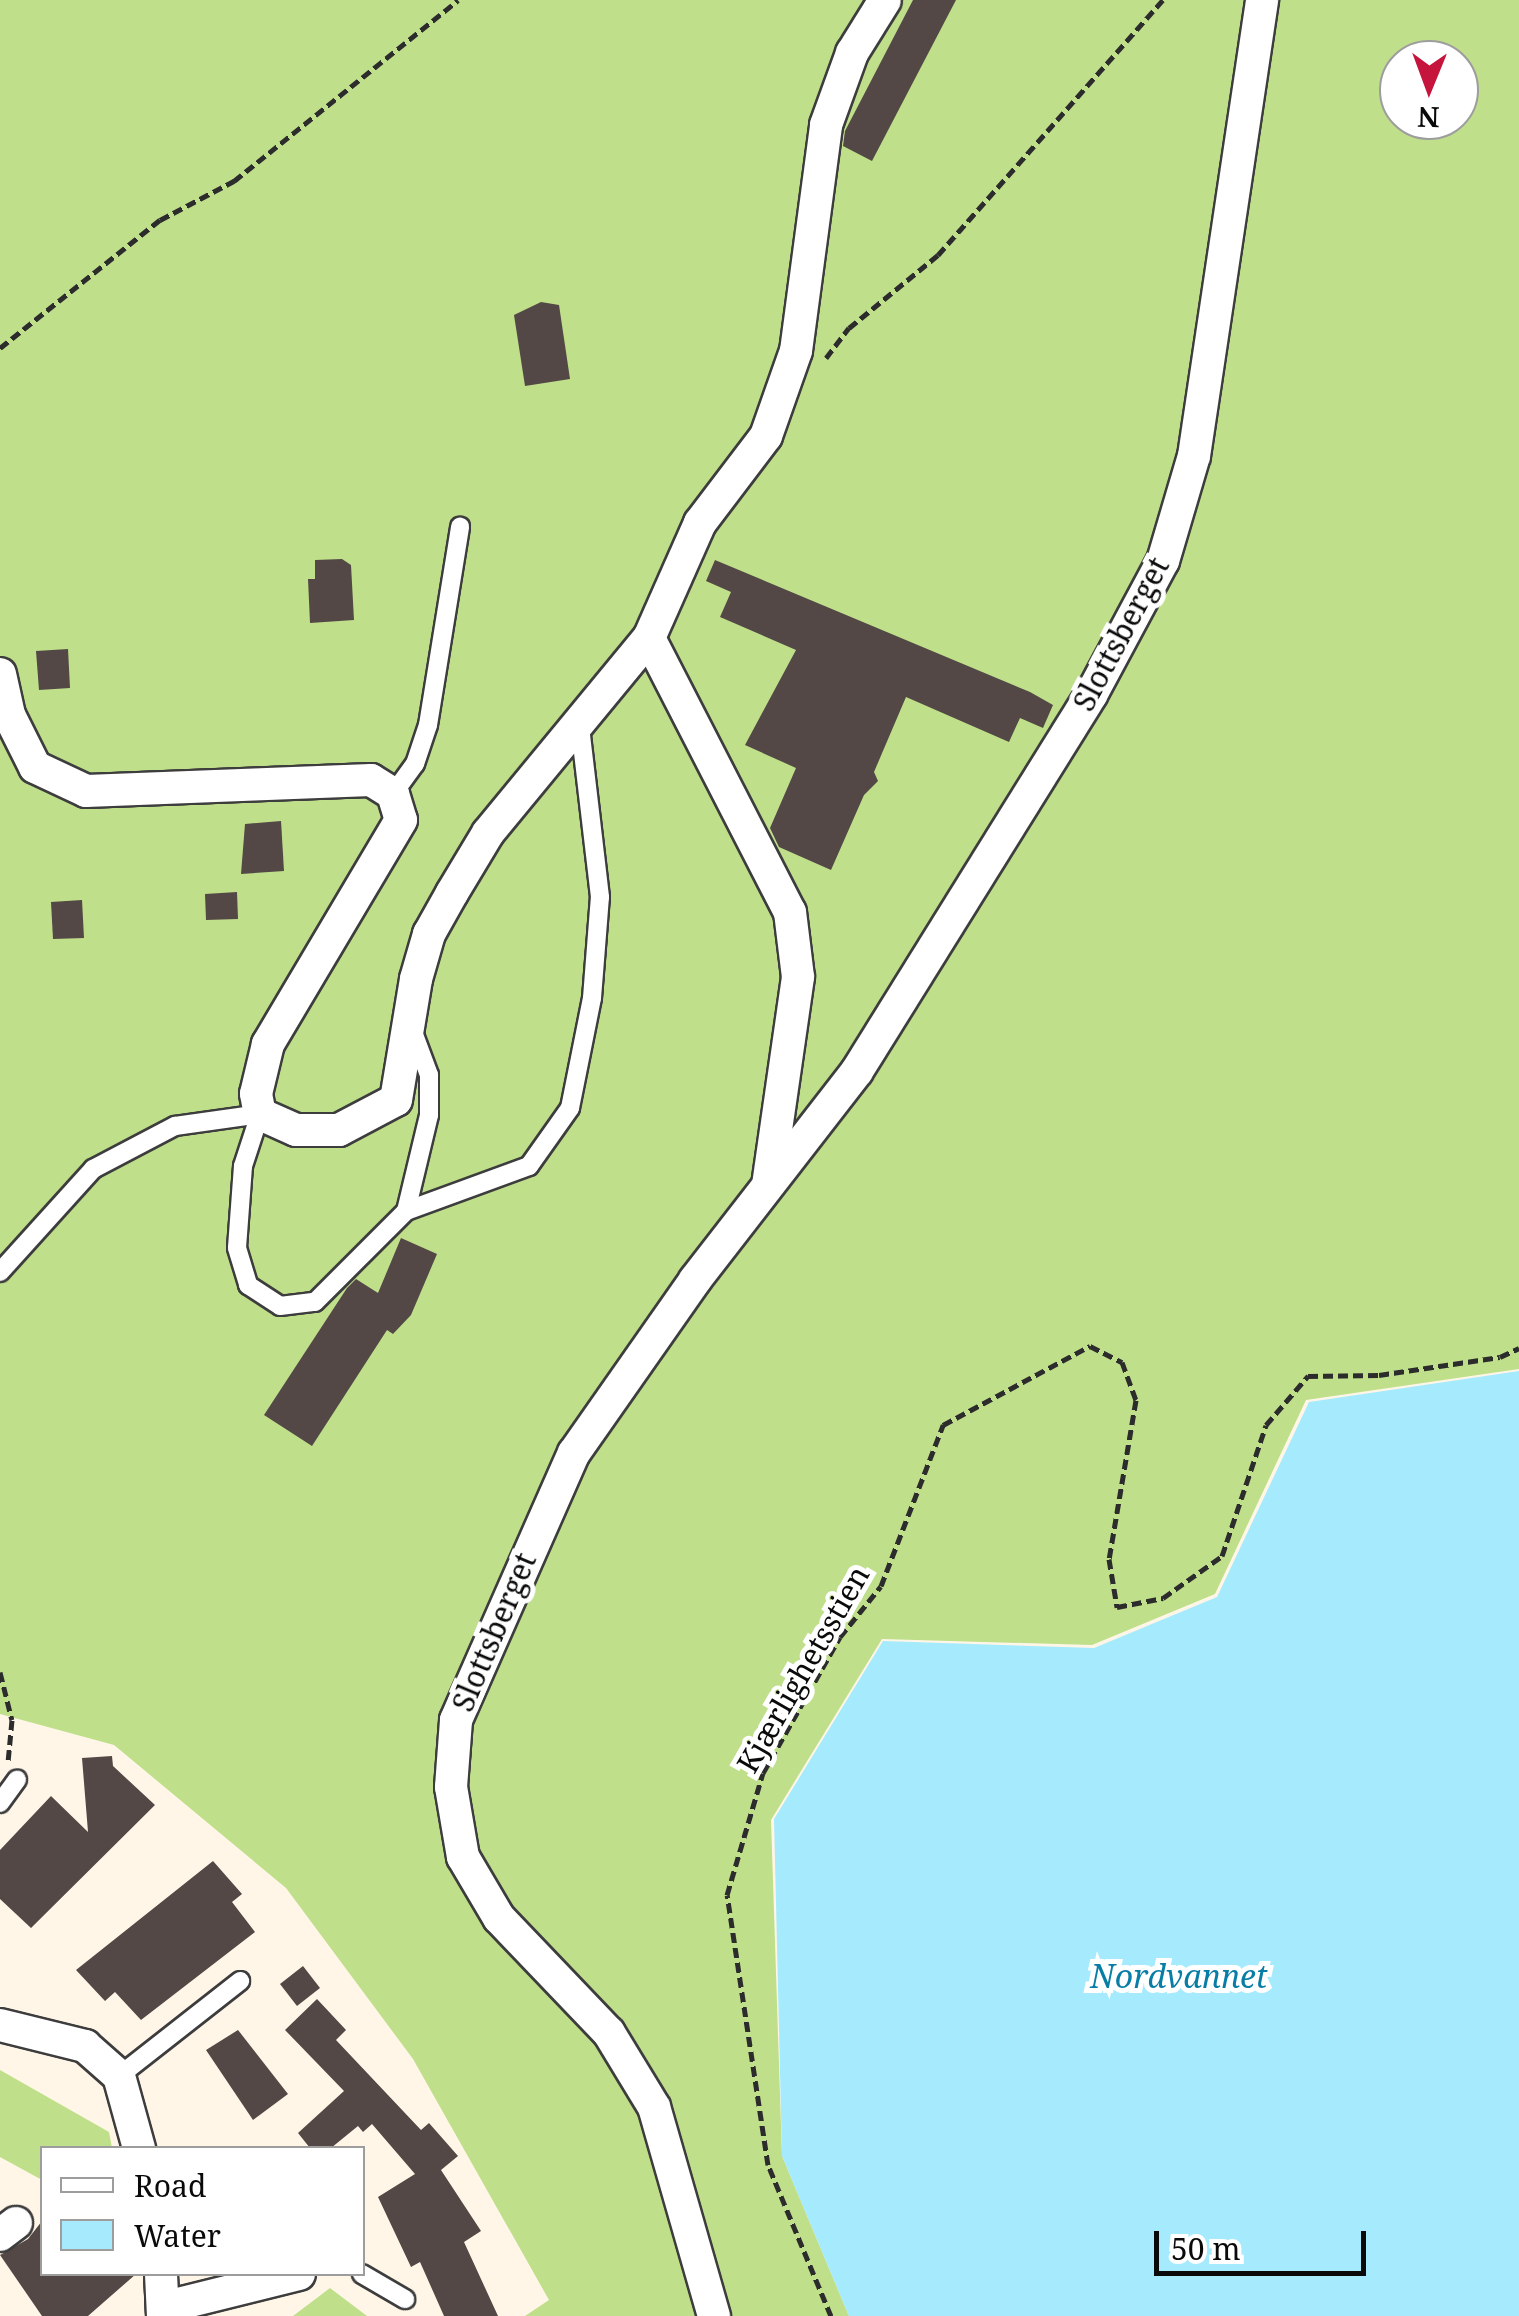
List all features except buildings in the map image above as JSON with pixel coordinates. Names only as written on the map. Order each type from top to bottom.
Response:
[{"type":"street","points":[[0,674],[9,715],[35,767],[86,792],[371,780],[394,794],[402,820],[268,1044],[256,1094],[260,1114],[296,1130],[339,1130],[366,1121],[396,1100],[430,934],[452,893],[488,833],[580,727],[649,638],[700,524],[766,436],[796,351],[826,125],[852,53],[885,0]]},
{"type":"street","name":"Slottsberget","points":[[714,2316],[654,2107],[609,2033],[498,1918],[463,1856],[451,1787],[456,1720],[574,1454],[768,1184],[857,1071],[1091,696],[1163,561],[1194,456],[1262,0]]},
{"type":"street","name":"Slottsberget","points":[[649,638],[790,912],[798,976],[768,1184]]},
{"type":"street","points":[[0,2024],[85,2046],[120,2076],[138,2146]]},
{"type":"street","points":[[161,2276],[165,2312],[291,2276]]},
{"type":"lane","points":[[394,794],[414,764],[428,724],[460,527]]},
{"type":"lane","points":[[0,1272],[93,1169],[132,1144],[175,1126],[260,1114],[243,1166],[237,1248],[248,1286],[280,1306],[314,1302],[406,1210],[529,1166],[570,1108],[592,998],[600,897],[580,727]]},
{"type":"lane","points":[[406,1210],[429,1116],[428,1075],[411,1026]]},
{"type":"lane","points":[[2,1800],[17,1780]]},
{"type":"lane","points":[[120,2076],[240,1982]]},
{"type":"lane","points":[[365,2276],[405,2299]]},
{"type":"path","points":[[0,348],[160,220],[234,181],[458,0]]},
{"type":"path","points":[[814,374],[849,328],[938,255],[1163,0]]},
{"type":"path","name":"Kjærlighetsstien","points":[[831,2316],[768,2165],[727,1895],[763,1773],[840,1638],[881,1586],[943,1425],[1090,1346],[1122,1362],[1136,1400],[1109,1559],[1117,1607],[1163,1598],[1222,1556],[1266,1425],[1308,1376],[1379,1375],[1500,1358],[1519,1348]]},
{"type":"path","points":[[0,1672],[12,1720],[2,1800]]},
{"type":"green space","points":[[0,0],[1519,0],[1519,1369],[1306,1400],[1215,1594],[1092,1645],[882,1639],[771,1820],[782,2156],[849,2316],[525,2316],[549,2300],[413,2059],[286,1888],[114,1745],[0,1714]]},
{"type":"green space","points":[[0,2070],[109,2132],[112,2146],[40,2146],[40,2179],[0,2157]]},
{"type":"green space","points":[[330,2288],[367,2316],[293,2316]]},
{"type":"water","name":"Nordvannet","points":[[1519,1371],[1519,2316],[849,2316],[782,2156],[774,1819],[883,1641],[1094,1648],[1217,1597],[1309,1402]]}]
